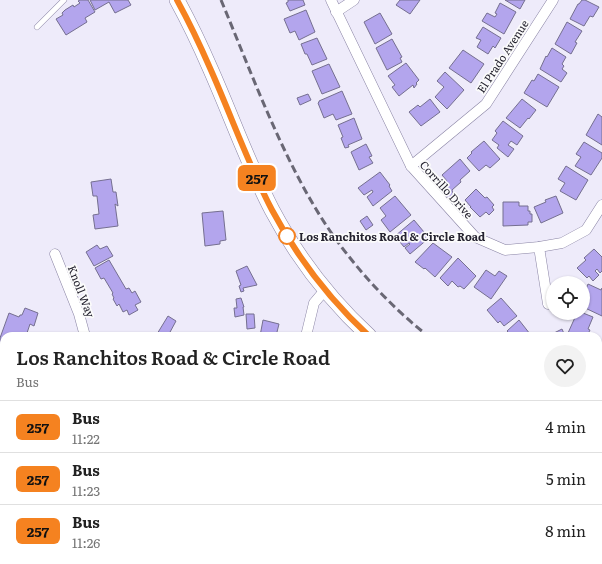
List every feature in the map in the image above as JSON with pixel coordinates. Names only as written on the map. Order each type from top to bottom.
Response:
[{"type":"main road","points":[[177,0],[210,69],[271,209],[298,254],[325,290],[365,332]]},
{"type":"street","name":"Corrillo Drive","points":[[331,0],[411,166],[475,237],[504,250],[539,247],[562,243],[586,230],[602,205]]},
{"type":"street","points":[[336,12],[354,0]]},
{"type":"street","name":"El Prado Avenue","points":[[411,166],[486,104],[553,0]]},
{"type":"street","points":[[539,247],[546,291]]},
{"type":"street","name":"Knoll Way","points":[[55,254],[79,314],[84,332]]},
{"type":"street","points":[[307,332],[314,303],[325,290]]},
{"type":"lane","points":[[37,27],[64,0]]},
{"type":"building","points":[[88,0],[95,12],[85,18],[87,22],[66,35],[56,19],[63,15],[62,13],[65,10],[80,3],[78,1]]},
{"type":"building","points":[[90,0],[128,0],[131,5],[115,13],[109,2],[95,10]]},
{"type":"building","points":[[288,0],[303,0],[305,5],[290,11],[286,3]]},
{"type":"building","points":[[400,0],[420,0],[410,14],[396,5]]},
{"type":"building","points":[[505,0],[525,0],[520,9]]},
{"type":"building","points":[[582,0],[599,7],[593,17],[590,16],[584,26],[570,19],[578,4]]},
{"type":"building","points":[[500,3],[516,12],[504,34],[482,21],[487,13],[495,17],[497,14],[495,13]]},
{"type":"building","points":[[306,10],[315,32],[299,40],[295,31],[290,33],[284,19]]},
{"type":"building","points":[[380,13],[392,34],[375,44],[364,22]]},
{"type":"building","points":[[567,22],[582,31],[575,42],[577,43],[571,54],[555,44]]},
{"type":"building","points":[[483,27],[501,38],[495,48],[493,46],[488,54],[477,47],[481,40],[476,38]]},
{"type":"building","points":[[317,38],[327,59],[312,65],[301,44]]},
{"type":"building","points":[[392,39],[402,57],[400,58],[402,62],[387,70],[376,48]]},
{"type":"building","points":[[552,48],[566,57],[562,64],[564,66],[562,69],[567,73],[561,82],[540,69],[546,56],[547,57]]},
{"type":"building","points":[[463,50],[484,64],[471,83],[449,68]]},
{"type":"building","points":[[406,63],[419,80],[414,88],[413,85],[399,96],[392,87],[395,85],[388,76]]},
{"type":"building","points":[[329,64],[340,87],[322,94],[312,71]]},
{"type":"building","points":[[445,72],[464,90],[447,109],[435,97],[444,87],[437,81]]},
{"type":"building","points":[[538,74],[559,87],[547,107],[524,93],[532,80],[534,81]]},
{"type":"building","points":[[342,91],[352,114],[336,120],[333,114],[324,118],[318,103],[319,101]]},
{"type":"building","points":[[308,94],[311,100],[300,105],[297,98]]},
{"type":"building","points":[[430,99],[440,112],[421,126],[409,112],[418,105],[420,107]]},
{"type":"building","points":[[522,99],[536,110],[520,128],[506,118]]},
{"type":"building","points":[[598,114],[602,117],[602,145],[586,135]]},
{"type":"building","points":[[354,118],[362,139],[348,145],[349,147],[345,148],[341,138],[343,137],[338,125]]},
{"type":"building","points":[[503,121],[523,136],[517,145],[511,141],[508,145],[514,149],[508,157],[497,148],[499,145],[492,140],[497,133],[495,131]]},
{"type":"building","points":[[484,141],[500,159],[490,168],[486,165],[479,171],[467,158],[472,153],[471,152]]},
{"type":"building","points":[[584,142],[602,153],[602,158],[591,175],[575,166],[581,157],[576,154]]},
{"type":"building","points":[[366,144],[372,156],[369,157],[373,163],[359,170],[351,152]]},
{"type":"building","points":[[460,159],[470,171],[452,190],[453,194],[449,198],[439,188],[447,181],[442,175]]},
{"type":"building","points":[[566,166],[588,180],[576,200],[560,191],[565,183],[558,179]]},
{"type":"building","points":[[380,172],[390,185],[389,186],[392,191],[373,206],[367,197],[373,192],[372,190],[364,195],[358,188]]},
{"type":"building","points":[[111,179],[113,192],[116,192],[118,206],[115,204],[118,226],[95,229],[93,215],[99,214],[97,196],[93,196],[91,182]]},
{"type":"building","points":[[476,189],[485,198],[487,197],[494,205],[492,207],[494,210],[489,215],[486,212],[480,217],[465,200]]},
{"type":"building","points":[[395,196],[411,215],[390,232],[381,220],[386,216],[380,208]]},
{"type":"building","points":[[556,196],[563,213],[541,223],[534,207],[546,202],[545,200]]},
{"type":"building","points":[[503,202],[519,202],[519,206],[528,206],[528,211],[532,214],[532,222],[528,222],[528,225],[503,226]]},
{"type":"building","points":[[223,211],[226,240],[220,241],[220,244],[205,246],[202,213]]},
{"type":"building","points":[[367,216],[373,225],[366,230],[360,221]]},
{"type":"building","points":[[414,220],[429,238],[410,254],[405,248],[410,244],[409,243],[404,247],[395,236]]},
{"type":"building","points":[[433,243],[452,257],[435,277],[415,262]]},
{"type":"building","points":[[97,245],[100,249],[107,246],[113,256],[94,266],[86,252]]},
{"type":"building","points":[[594,249],[602,257],[602,271],[600,273],[597,269],[595,271],[599,275],[593,281],[590,276],[585,276],[577,268],[586,260],[584,258]]},
{"type":"building","points":[[458,258],[476,276],[464,289],[460,286],[458,287],[452,281],[448,286],[440,278]]},
{"type":"building","points":[[109,260],[126,289],[129,288],[132,293],[135,291],[141,302],[135,305],[138,310],[129,315],[127,310],[123,312],[119,304],[117,306],[113,299],[113,293],[104,278],[101,279],[95,268]]},
{"type":"building","points":[[247,266],[257,285],[243,288],[244,291],[241,292],[239,286],[241,285],[236,271]]},
{"type":"building","points":[[486,270],[495,276],[499,271],[507,276],[491,299],[474,287]]},
{"type":"building","points":[[590,285],[601,290],[602,288],[602,316],[590,310]]},
{"type":"building","points":[[241,298],[244,307],[244,315],[235,317],[234,308],[237,308],[236,299]]},
{"type":"building","points":[[501,298],[517,316],[504,326],[500,321],[498,323],[487,310]]},
{"type":"building","points":[[25,308],[38,313],[34,326],[30,324],[27,332],[2,332],[9,313],[19,317],[22,315]]},
{"type":"building","points":[[246,314],[254,314],[255,328],[247,329]]},
{"type":"building","points":[[168,316],[176,321],[170,332],[158,332]]},
{"type":"building","points":[[590,316],[593,317],[588,329],[590,330],[589,332],[568,332],[574,320],[590,320]]},
{"type":"building","points":[[263,320],[279,324],[277,332],[261,332]]},
{"type":"building","points":[[519,320],[528,332],[508,332],[507,331]]},
{"type":"building","points":[[562,329],[563,332],[556,332]]},
{"type":"railway","points":[[221,0],[256,86],[295,172],[310,199],[348,256],[373,285],[423,332]]},
{"type":"bus line","name":"257","points":[[177,0],[190,24],[271,209],[312,274],[365,332]]},
{"type":"place","name":"Los Ranchitos Road & Circle Road","points":[[287,236]]}]
